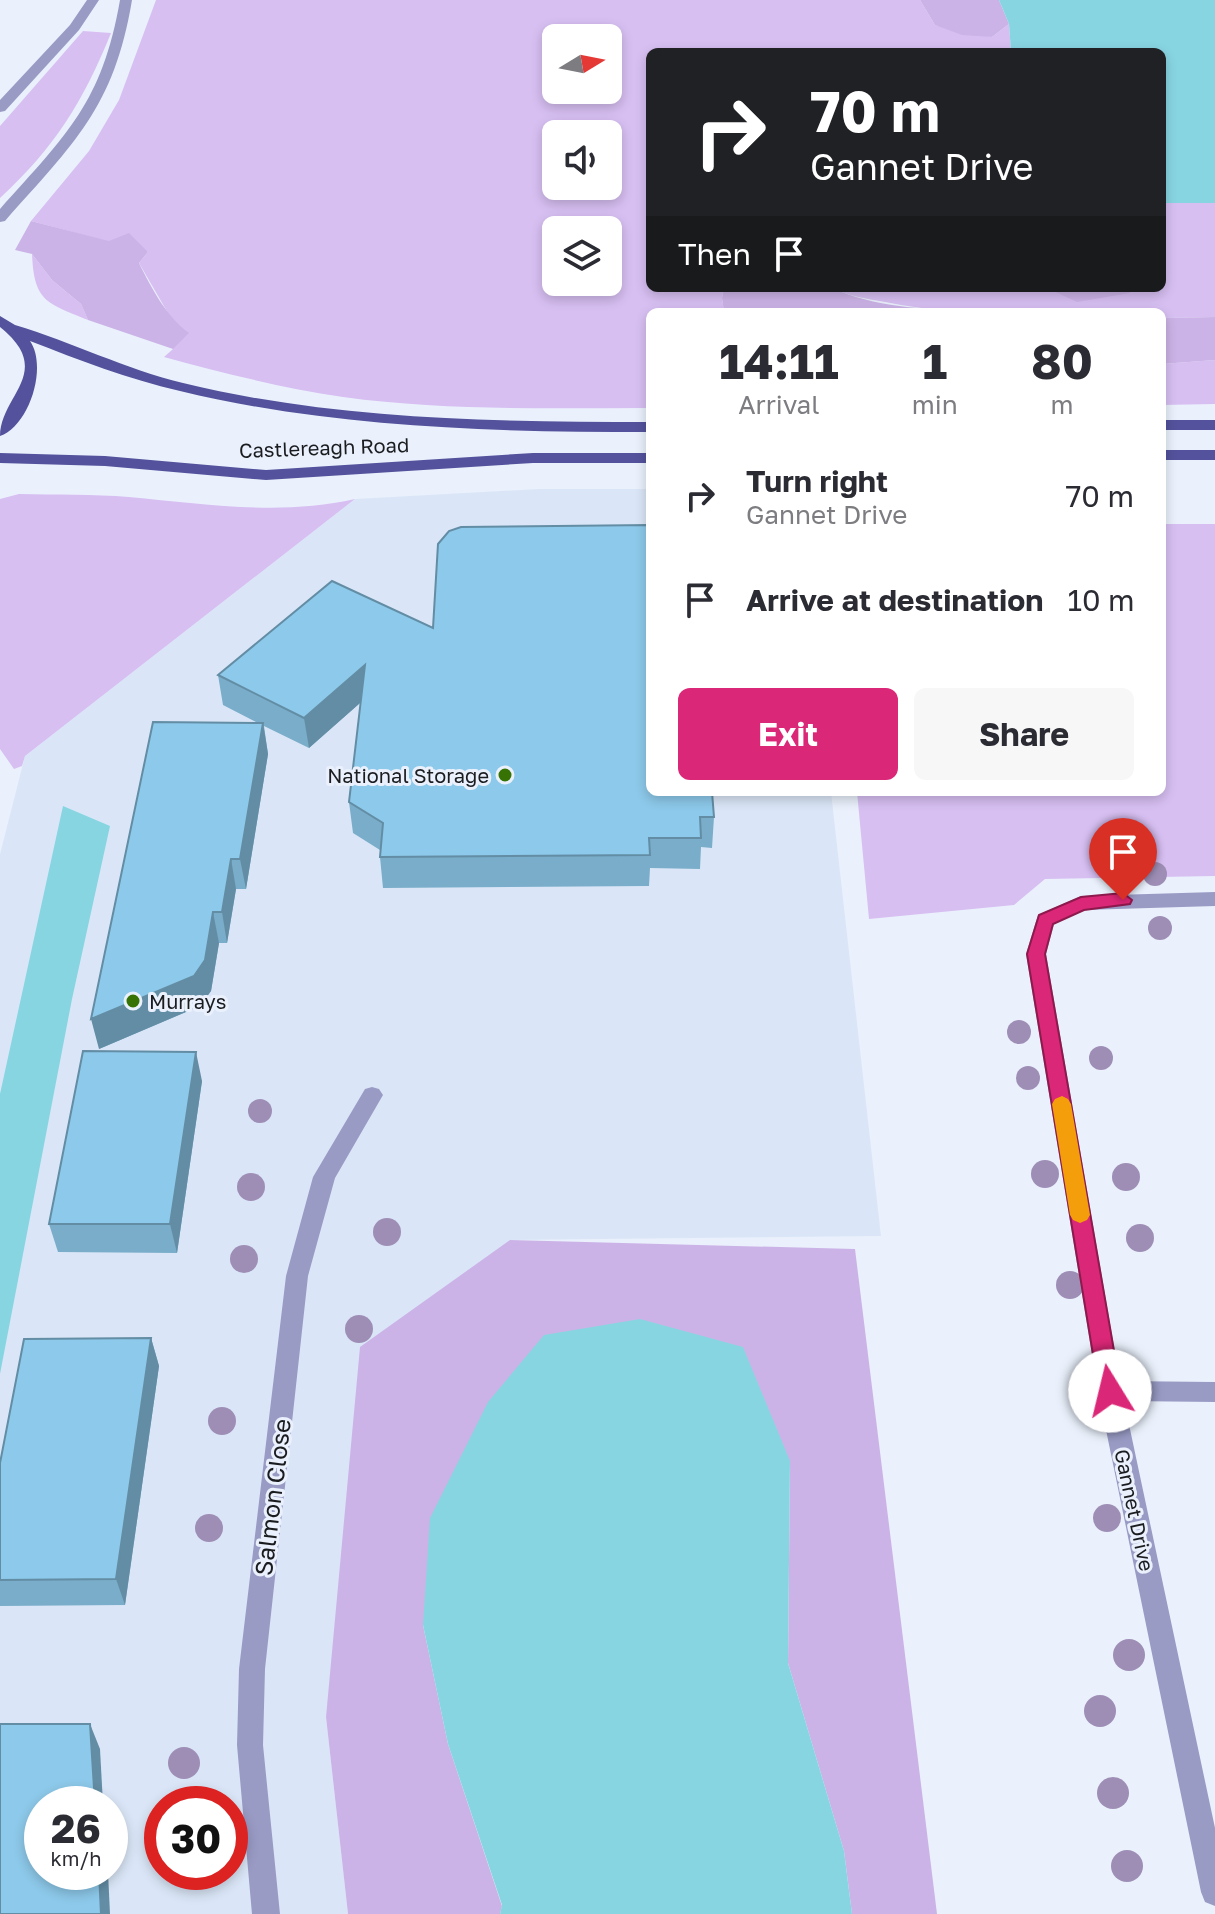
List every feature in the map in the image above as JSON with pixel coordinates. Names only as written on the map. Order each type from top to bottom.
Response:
[{"type":"main road","name":"Castlereagh Road","points":[[0,320],[14,329],[74,353],[200,392],[260,403],[472,426],[646,427]]},
{"type":"main road","points":[[0,431],[22,406],[32,378],[30,352],[14,329]]},
{"type":"main road","points":[[1166,425],[1215,425]]},
{"type":"main road","points":[[1166,455],[1215,455]]},
{"type":"main road","name":"Castlereagh Road","points":[[0,458],[105,461],[266,475],[533,458],[646,458]]},
{"type":"street","points":[[0,108],[75,27],[93,0]]},
{"type":"street","points":[[0,218],[62,151],[92,112],[121,41],[126,0]]},
{"type":"street","name":"Gannet Drive","points":[[1215,899],[1081,903],[1045,920],[1036,954],[1110,1391],[1215,1892]]},
{"type":"street","name":"Salmon Close","points":[[266,1914],[250,1745],[252,1669],[297,1276],[324,1177],[372,1095]]},
{"type":"street","points":[[1110,1391],[1215,1392]]},
{"type":"shaded area","points":[[156,0],[920,0],[935,25],[992,37],[1009,24],[1011,48],[646,48],[646,292],[723,292],[723,308],[646,308],[646,408],[496,408],[420,405],[343,397],[275,385],[164,357],[173,349],[172,320],[139,263],[148,252],[31,221],[89,151],[119,100]]},
{"type":"shaded area","points":[[920,0],[999,0],[1009,24],[992,37],[962,35],[935,25]]},
{"type":"shaded area","points":[[83,31],[111,33],[90,81],[52,142],[0,198],[0,126]]},
{"type":"shaded area","points":[[1166,203],[1215,203],[1215,317],[1166,318],[1166,308],[919,308],[843,292],[1166,292]]},
{"type":"shaded area","points":[[31,221],[109,241],[129,233],[148,252],[139,263],[154,292],[173,319],[189,333],[173,349],[88,320],[81,304],[52,280],[32,254],[15,250]]},
{"type":"shaded area","points":[[32,254],[52,280],[81,304],[88,320],[45,299],[36,282]]},
{"type":"shaded area","points":[[723,292],[843,292],[882,303],[917,308],[723,308]]},
{"type":"shaded area","points":[[1056,292],[1130,293],[1077,302]]},
{"type":"shaded area","points":[[1215,317],[1215,360],[1166,364],[1166,318]]},
{"type":"shaded area","points":[[1215,360],[1215,404],[1166,405],[1166,364]]},
{"type":"shaded area","points":[[538,489],[646,489],[646,796],[831,796],[881,1236],[510,1240],[326,1717],[348,1914],[0,1914],[0,854],[25,756],[355,499]]},
{"type":"shaded area","points":[[19,494],[115,496],[271,508],[355,499],[25,756],[22,766],[14,769],[0,749],[0,499]]},
{"type":"shaded area","points":[[1166,524],[1215,524],[1215,876],[1045,879],[1014,905],[869,919],[857,796],[1166,796]]},
{"type":"shaded area","points":[[510,1240],[855,1249],[937,1914],[852,1914],[844,1851],[788,1663],[790,1461],[423,1625],[448,1744],[502,1906],[500,1914],[348,1914],[326,1717],[360,1347]]},
{"type":"water","points":[[999,0],[1215,0],[1215,203],[1166,203],[1166,48],[1011,48],[1009,24]]},
{"type":"water","points":[[63,806],[110,826],[72,999],[0,1374],[0,1094]]},
{"type":"water","points":[[640,1319],[743,1347],[790,1461],[788,1663],[844,1851],[852,1914],[500,1914],[502,1905],[448,1744],[423,1625],[430,1518],[488,1402],[544,1335]]},
{"type":"building","points":[[646,525],[646,796],[712,796],[714,817],[700,817],[701,838],[649,838],[650,855],[380,857],[383,823],[349,802],[365,665],[304,718],[218,675],[332,581],[433,628],[438,544],[449,531],[461,527]]},
{"type":"building","points":[[153,722],[263,723],[240,859],[231,859],[222,912],[213,912],[205,960],[194,976],[91,1019]]},
{"type":"building","points":[[83,1051],[196,1052],[170,1224],[49,1224]]},
{"type":"building","points":[[151,1338],[116,1579],[0,1580],[0,1463],[24,1339]]},
{"type":"building","points":[[0,1724],[90,1724],[94,1786],[24,1786],[24,1890],[100,1890],[101,1914],[0,1914]]},
{"type":"slow traffic","points":[[1062,1104],[1080,1215]]},
{"type":"place","name":"National Storage","points":[[505,775]]},
{"type":"place","name":"Murrays","points":[[133,1001]]},
{"type":"route","points":[[1110,1391],[1036,954],[1045,920],[1081,903],[1123,900]]}]
